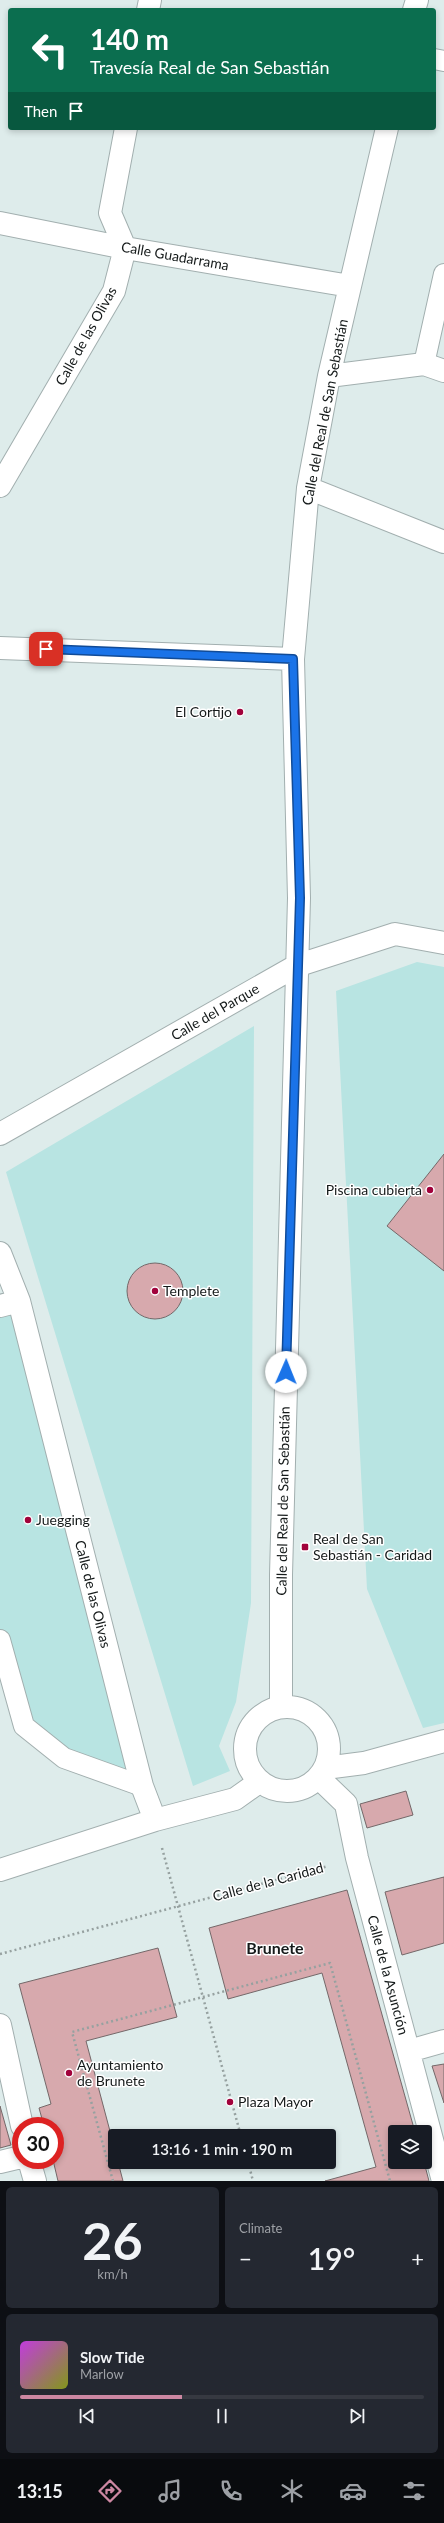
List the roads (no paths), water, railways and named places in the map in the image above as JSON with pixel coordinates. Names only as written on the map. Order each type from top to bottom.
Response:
[{"type":"street","points":[[125,248],[110,213],[126,130]]},
{"type":"street","name":"Calle del Real de San Sebastián","points":[[281,1707],[281,1582],[296,966],[300,898],[293,659],[308,488],[329,376],[387,130]]},
{"type":"street","name":"Calle Guadarrama","points":[[0,223],[125,248],[350,286]]},
{"type":"street","name":"Calle de las Olivas","points":[[0,486],[114,291],[125,248]]},
{"type":"street","points":[[329,376],[424,364],[444,371]]},
{"type":"street","points":[[308,488],[444,542]]},
{"type":"street","points":[[0,648],[293,659]]},
{"type":"street","name":"Calle del Parque","points":[[0,1134],[296,966],[395,934],[444,943]]},
{"type":"street","name":"Calle de las Olivas","points":[[0,1253],[10,1304],[142,1786],[154,1820]]},
{"type":"street","points":[[281,1707],[296,1708],[310,1714],[321,1725],[328,1739],[329,1754],[322,1773],[306,1788],[290,1792],[274,1790],[259,1782],[249,1769],[244,1754],[246,1737],[253,1723],[261,1716],[281,1707]]},
{"type":"street","points":[[322,1773],[364,1764],[444,1741]]},
{"type":"street","name":"Calle de la Asunción","points":[[322,1773],[346,1804],[358,1858],[443,2181]]},
{"type":"street","points":[[0,1870],[154,1820],[235,1799],[259,1782]]},
{"type":"street","points":[[0,2025],[20,2117]]},
{"type":"street","points":[[409,2051],[444,2041]]},
{"type":"street","points":[[0,2162],[12,2159]]},
{"type":"street","points":[[32,2169],[36,2181]]},
{"type":"lane","points":[[424,364],[444,274]]},
{"type":"lane","points":[[0,1640],[24,1726],[64,1758],[142,1786]]},
{"type":"place","name":"El Cortijo","points":[[240,712]]},
{"type":"place","name":"Piscina cubierta","points":[[430,1190]]},
{"type":"place","name":"Templete","points":[[155,1291]]},
{"type":"place","name":"Juegging","points":[[28,1520]]},
{"type":"place","name":"Real de San Sebastián - Caridad","points":[[305,1547]]},
{"type":"place","name":"Ayuntamiento de Brunete","points":[[69,2073]]},
{"type":"place","name":"Plaza Mayor","points":[[230,2102]]},
{"type":"district","name":"Brunete","points":[[275,1948]]}]
